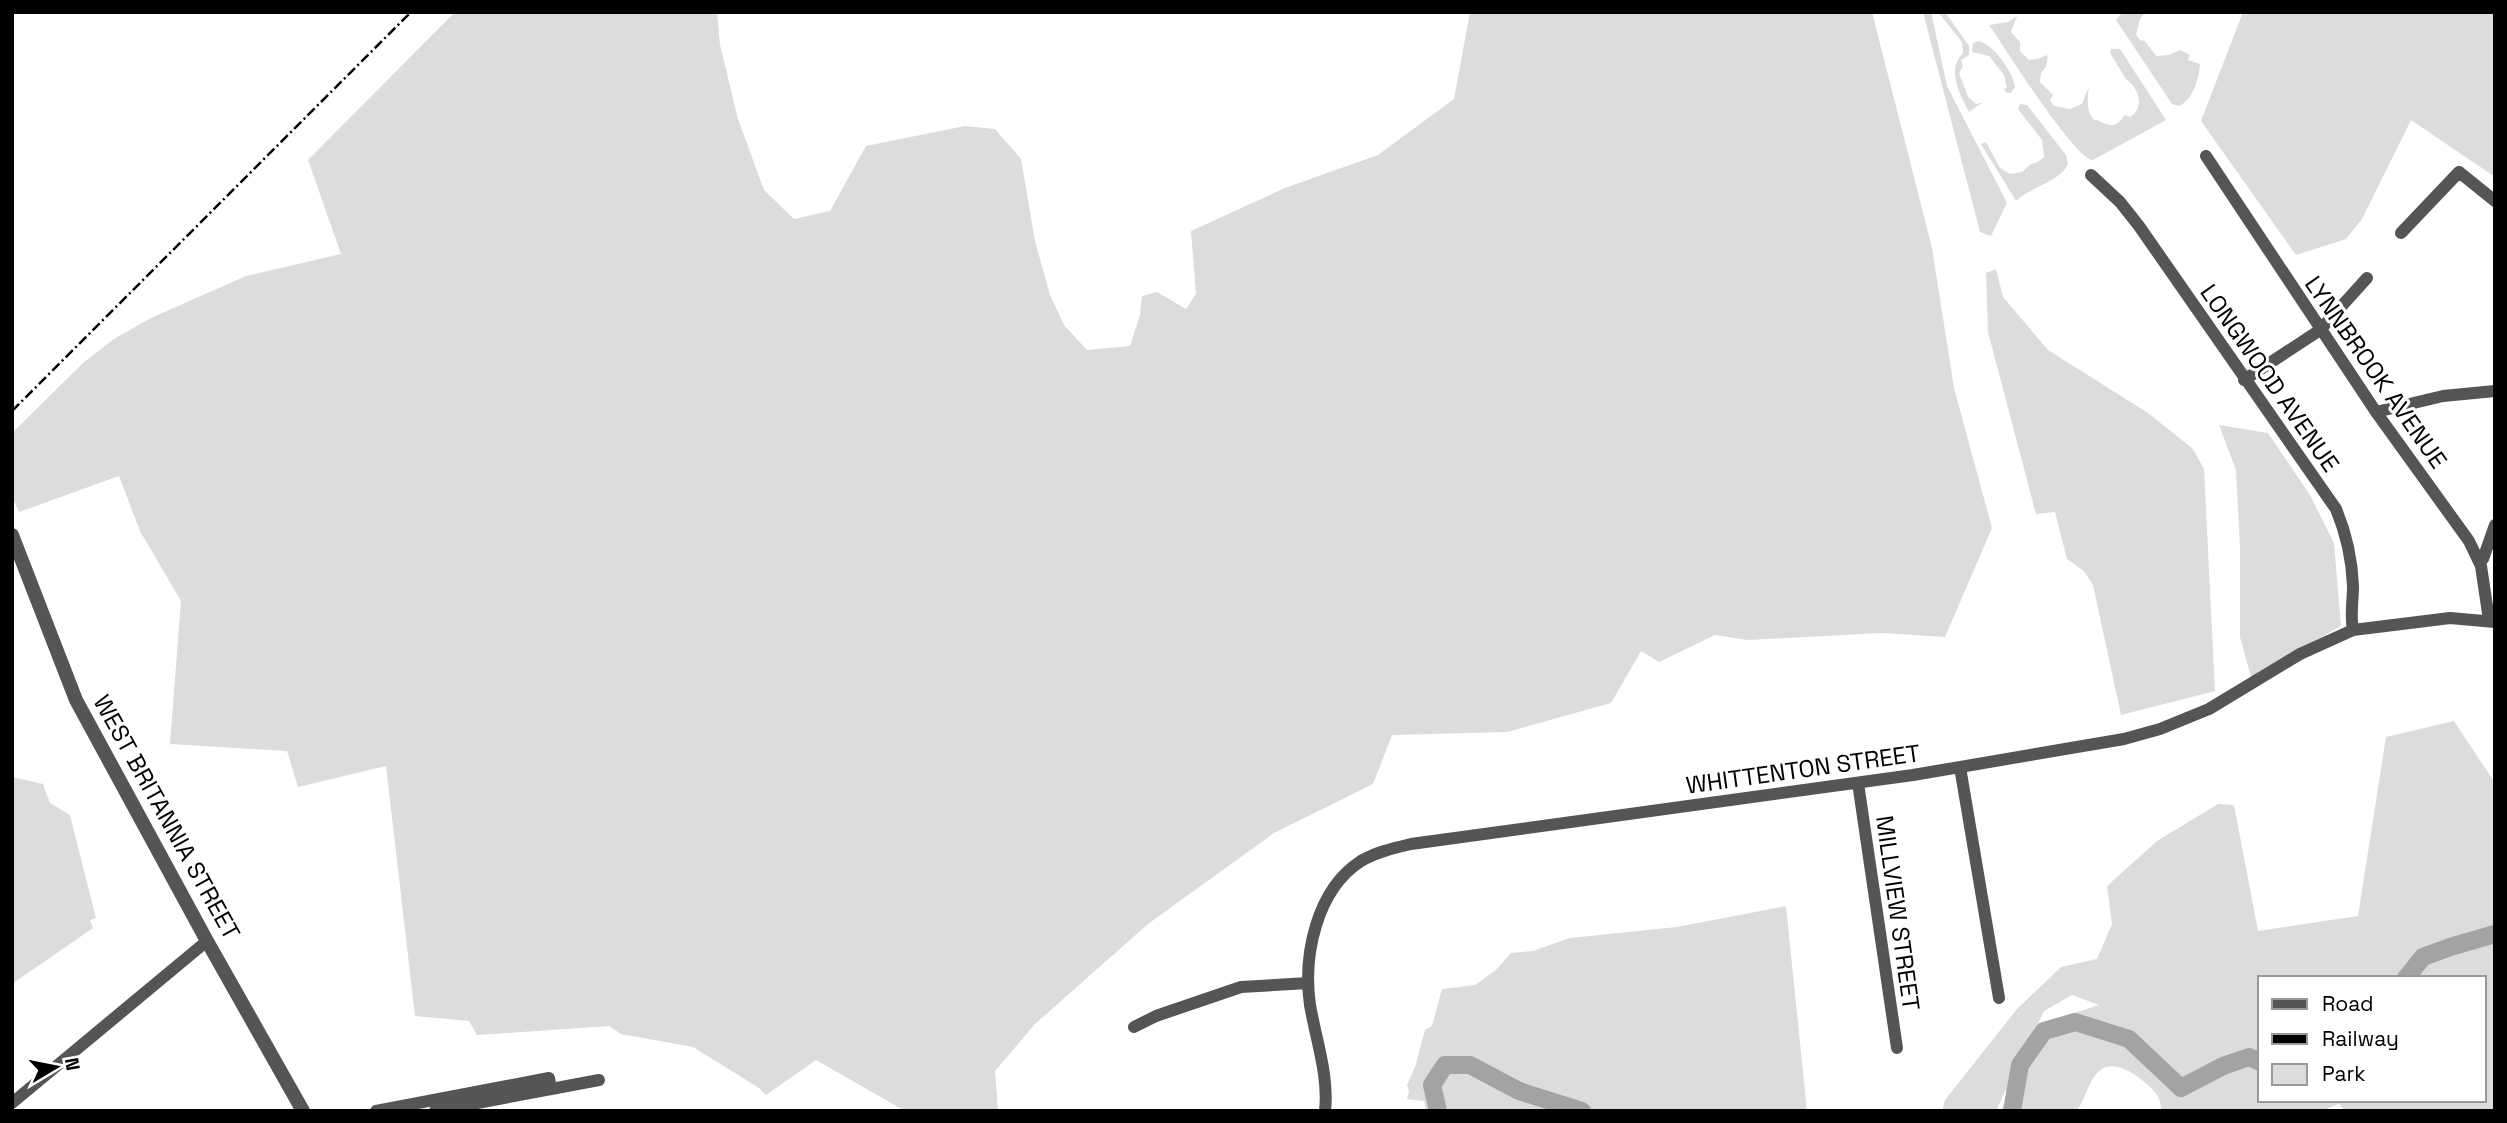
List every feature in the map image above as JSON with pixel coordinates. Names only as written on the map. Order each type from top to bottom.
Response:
[{"type":"street","name":"LYNNBROOK AVENUE","points":[[2206,156],[2376,412],[2469,541],[2479,560],[2492,621]]},
{"type":"street","points":[[2401,233],[2459,172],[2495,201]]},
{"type":"street","name":"LONGWOOD AVENUE","points":[[2091,175],[2133,218],[2336,509],[2350,566],[2353,590],[2350,614],[2353,630]]},
{"type":"street","points":[[2244,380],[2320,330],[2367,278]]},
{"type":"street","points":[[2376,412],[2443,396],[2495,391]]},
{"type":"street","points":[[2479,560],[2483,559],[2486,553],[2495,525]]},
{"type":"street","name":"WEST BRITANNIA STREET","points":[[12,535],[76,700],[303,1111]]},
{"type":"street","name":"WHITTENTON STREET","points":[[1325,1111],[1324,1073],[1308,983],[1311,946],[1328,897],[1352,868],[1382,851],[1411,844],[1858,783],[2124,740],[2209,709],[2300,654],[2353,630],[2460,617],[2492,621]]},
{"type":"street","points":[[1960,767],[1999,998]]},
{"type":"street","name":"MILLVIEW STREET","points":[[1858,783],[1897,1048]]},
{"type":"street","points":[[12,1103],[207,941]]},
{"type":"street","points":[[1134,1027],[1156,1016],[1241,988],[1308,983]]},
{"type":"street","points":[[376,1111],[438,1105],[549,1078],[551,1089],[599,1080]]},
{"type":"green space","points":[[455,12],[717,12],[720,45],[738,119],[764,190],[794,219],[830,211],[866,146],[965,126],[995,129],[1021,159],[1035,241],[1050,295],[1064,325],[1087,350],[1130,346],[1140,315],[1142,296],[1157,292],[1186,309],[1196,294],[1191,231],[1285,188],[1378,155],[1454,99],[1470,12],[1872,12],[1932,248],[1954,388],[1992,528],[1945,637],[1881,633],[1748,640],[1715,635],[1659,662],[1641,651],[1611,703],[1507,732],[1392,735],[1373,784],[1274,833],[1148,924],[1035,1024],[995,1071],[998,1111],[905,1111],[816,1060],[766,1095],[693,1047],[621,1034],[609,1026],[477,1035],[469,1021],[415,1016],[386,766],[298,787],[287,751],[170,744],[181,601],[140,531],[119,476],[19,512],[12,496],[12,433],[83,363],[114,339],[151,318],[246,276],[341,254],[308,160]]},
{"type":"green space","points":[[1923,12],[1931,12],[1947,86],[2007,203],[1991,236],[1980,232]]},
{"type":"green space","points":[[1938,12],[1945,12],[1969,46],[1969,55],[1961,60],[1963,66],[1959,73],[1968,97],[1976,104],[1983,102],[1969,112],[1955,74],[1958,60],[1963,53],[1962,42]]},
{"type":"green space","points":[[2123,12],[2145,12],[2140,19],[2136,35],[2145,41],[2156,56],[2169,55],[2180,50],[2190,55],[2188,60],[2200,64],[2194,88],[2184,103],[2179,106],[2172,104],[2116,20]]},
{"type":"green space","points":[[2243,12],[2495,12],[2495,177],[2411,120],[2362,219],[2346,239],[2296,255],[2201,121]]},
{"type":"green space","points":[[2017,16],[2011,32],[2020,42],[2020,51],[2029,60],[2046,55],[2048,57],[2040,82],[2053,95],[2050,100],[2054,106],[2070,109],[2082,104],[2089,86],[2088,109],[2094,120],[2114,125],[2125,115],[2130,117],[2135,113],[2139,103],[2137,93],[2110,53],[2111,49],[2120,49],[2166,120],[2093,160],[2084,155],[2023,77],[1989,25],[2008,22]]},
{"type":"green space","points":[[1978,41],[1996,52],[2006,66],[2015,87],[2011,93],[2004,89],[2007,88],[2004,75],[1989,56],[1972,52],[1973,43]]},
{"type":"green space","points":[[2020,104],[2027,105],[2066,155],[2068,164],[2052,180],[2016,201],[1981,144],[1986,142],[2000,168],[2010,174],[2022,172],[2044,157],[2042,140],[2018,109]]},
{"type":"green space","points":[[1996,269],[2003,297],[2048,350],[2148,413],[2193,449],[2204,469],[2215,691],[2121,715],[2093,585],[2084,571],[2067,559],[2055,512],[2036,514],[1988,332],[1986,273]]},
{"type":"green space","points":[[2219,425],[2268,433],[2310,495],[2334,543],[2341,626],[2251,677],[2240,637],[2240,548],[2236,470]]},
{"type":"green space","points":[[2454,721],[2495,783],[2495,1111],[2345,1111],[2339,1104],[2321,1111],[2161,1111],[2158,1097],[2147,1084],[2124,1069],[2109,1066],[2094,1078],[2077,1111],[2001,1111],[2008,1096],[2006,1089],[1996,1111],[1942,1111],[1945,1100],[2017,1009],[2061,967],[2097,959],[2112,924],[2107,886],[2157,841],[2218,804],[2234,805],[2258,931],[2358,916],[2386,737]],"holes":[[[2072,995],[2099,1005],[2065,1016],[2054,1028],[2028,1045],[2044,1011]]]},
{"type":"green space","points":[[12,777],[43,784],[50,803],[70,815],[96,918],[90,920],[93,928],[12,984]]},
{"type":"green space","points":[[1786,906],[1807,1111],[1426,1111],[1424,1101],[1407,1099],[1407,1085],[1425,1030],[1432,1026],[1442,989],[1475,985],[1496,970],[1511,953],[1533,951],[1570,938],[1677,927]]},
{"type":"waterway","points":[[2408,976],[2423,957],[2495,934]]},
{"type":"waterway","points":[[2012,1111],[2020,1065],[2044,1031],[2075,1022],[2129,1039],[2181,1088],[2223,1066],[2249,1057],[2258,1061]]},
{"type":"waterway","points":[[1438,1111],[1432,1085],[1445,1065],[1470,1065],[1519,1091],[1582,1111]]},
{"type":"railway","points":[[12,411],[411,12]]}]
